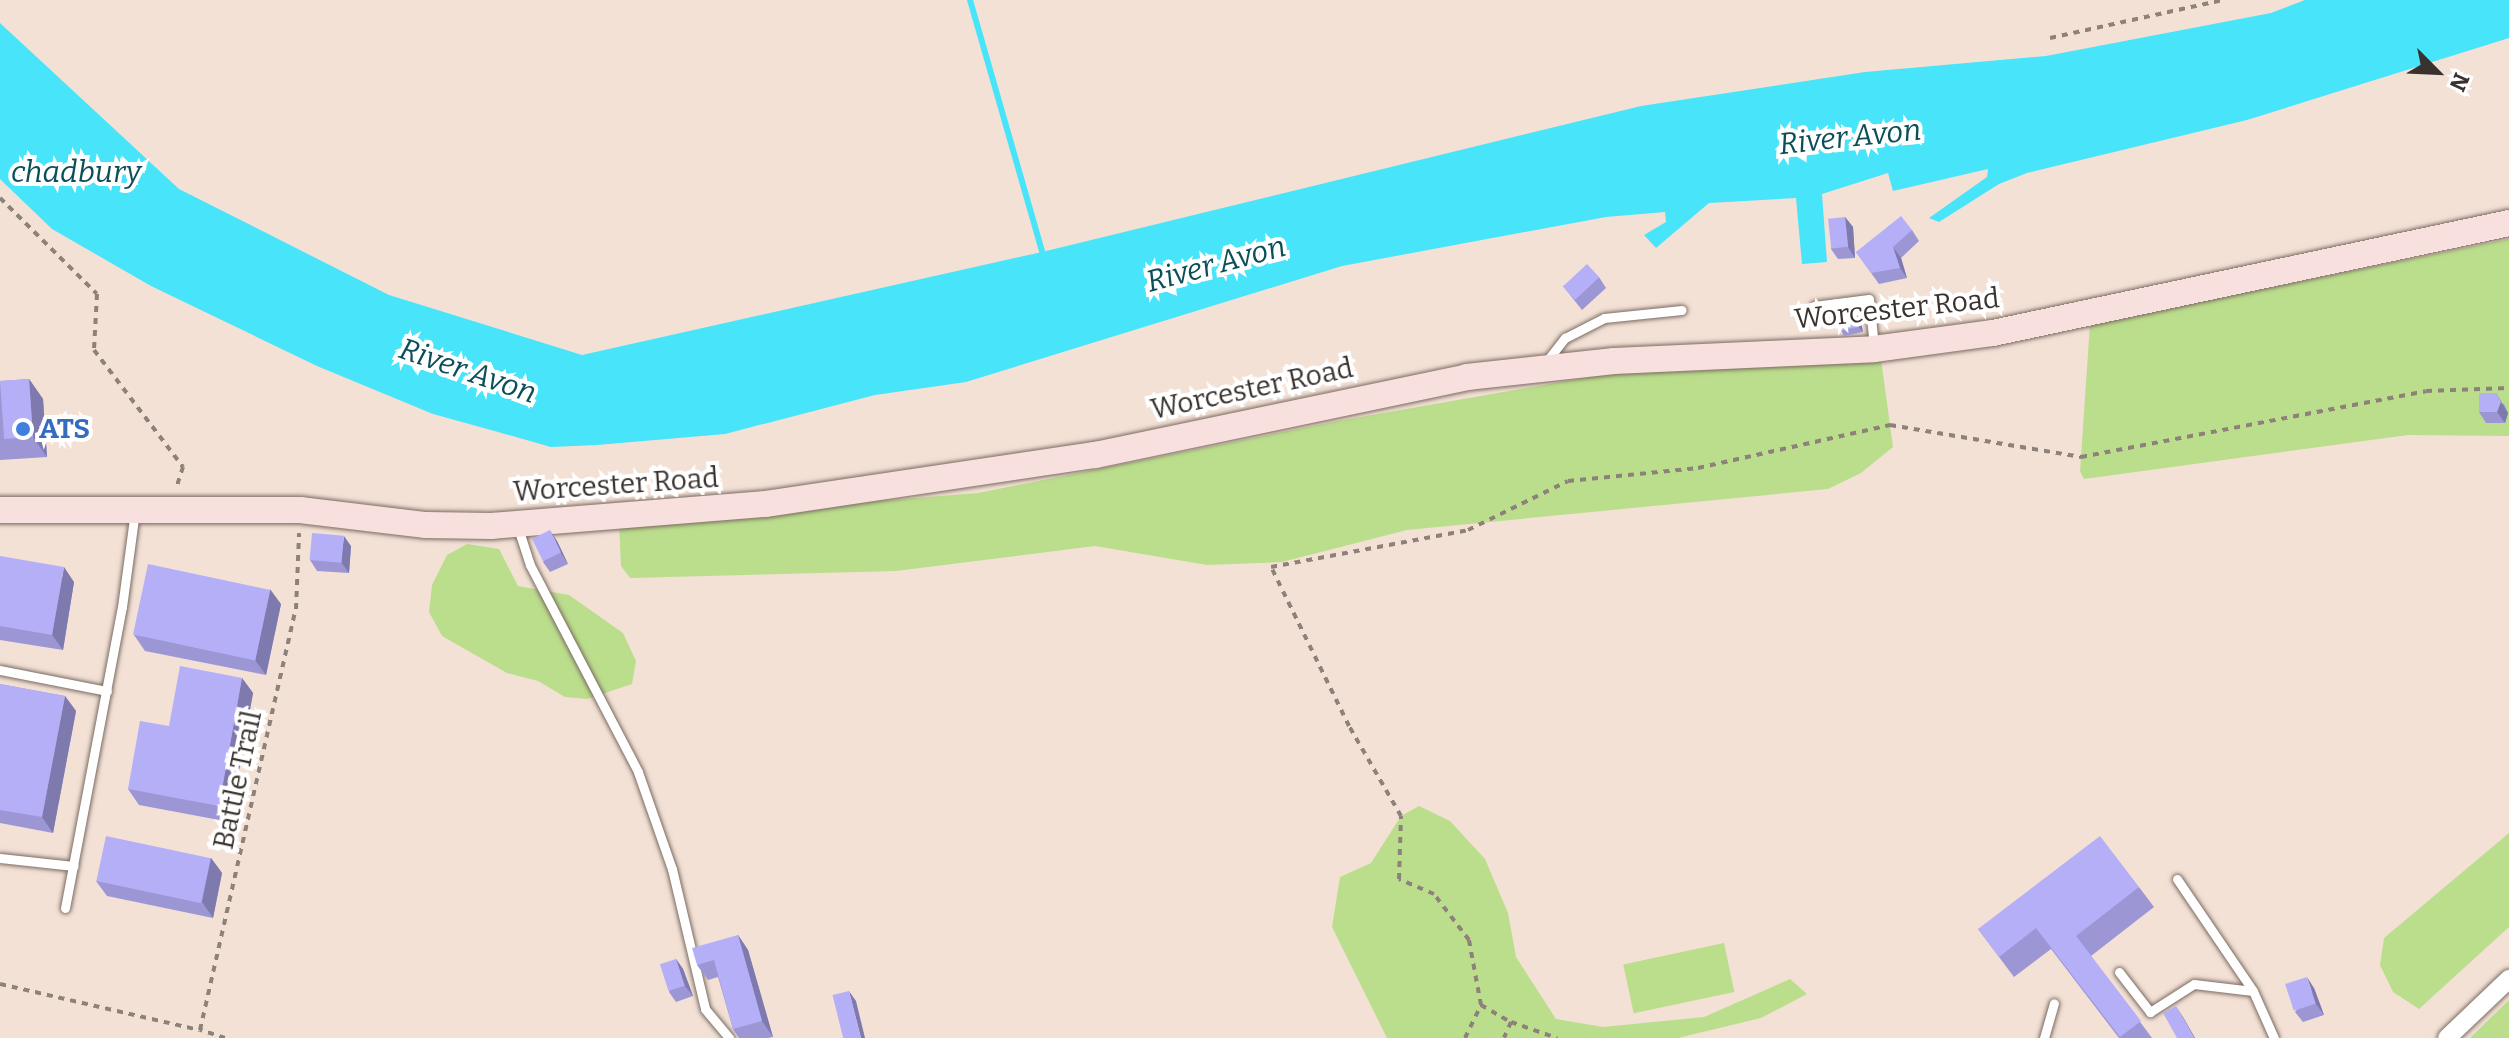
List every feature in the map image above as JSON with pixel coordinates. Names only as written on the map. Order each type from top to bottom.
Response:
[{"type":"main road","name":"Worcester Road","points":[[0,510],[300,510],[426,525],[517,525],[766,504],[974,476],[1467,377],[1539,369],[1874,349],[1993,333],[2509,223]]},
{"type":"street","points":[[2447,1038],[2509,979]]},
{"type":"lane","points":[[1814,306],[1869,299],[1874,349]]},
{"type":"lane","points":[[1539,369],[1565,338],[1604,318],[1682,310]]},
{"type":"lane","points":[[65,908],[107,691],[136,508]]},
{"type":"lane","points":[[517,525],[530,565],[638,772],[672,869],[705,1009],[729,1038]]},
{"type":"lane","points":[[0,670],[107,691]]},
{"type":"lane","points":[[0,858],[74,866]]},
{"type":"lane","points":[[2177,879],[2253,991],[2274,1038]]},
{"type":"lane","points":[[2119,972],[2150,1012],[2194,984],[2253,991]]},
{"type":"lane","points":[[2044,1038],[2054,1003]]},
{"type":"path","points":[[2050,38],[2223,0]]},
{"type":"path","points":[[0,198],[97,294],[94,350],[183,467],[169,508]]},
{"type":"path","points":[[1465,1038],[1481,1005],[1469,940],[1434,894],[1399,879],[1401,816],[1349,726],[1271,567],[1468,530],[1568,481],[1698,468],[1890,425],[2081,457],[2426,391],[2509,388]]},
{"type":"path","name":"Battle Trail","points":[[200,1030],[296,609],[300,510]]},
{"type":"path","points":[[0,984],[225,1038]]},
{"type":"path","points":[[1481,1005],[1511,1022],[1557,1038]]},
{"type":"path","points":[[1504,1038],[1511,1022]]},
{"type":"green space","points":[[2509,239],[2509,436],[2408,435],[2084,479],[2080,471],[2090,324]]},
{"type":"green space","points":[[1881,359],[1893,447],[1861,473],[1828,489],[1407,530],[1282,562],[1207,565],[1095,546],[896,571],[630,578],[621,566],[619,522],[978,493],[1338,421],[1612,373]]},
{"type":"green space","points":[[467,544],[499,549],[518,586],[569,595],[623,633],[636,661],[632,684],[587,699],[565,697],[538,681],[507,673],[442,636],[429,612],[432,585],[447,555]]},
{"type":"green space","points":[[1419,806],[1450,821],[1485,859],[1508,913],[1516,957],[1556,1019],[1603,1027],[1704,1017],[1790,979],[1807,994],[1761,1018],[1678,1038],[1387,1038],[1332,927],[1340,877],[1371,863],[1401,816]]},
{"type":"green space","points":[[2509,833],[2509,927],[2419,1009],[2393,992],[2380,965],[2384,938]]},
{"type":"green space","points":[[1724,943],[1734,992],[1634,1013],[1623,964]]},
{"type":"green space","points":[[2509,1000],[2509,1038],[2470,1038]]},
{"type":"water","name":"chadbury","points":[[2305,0],[2509,0],[2509,38],[2247,120],[2027,173],[1999,184],[1939,222],[1929,218],[1987,177],[1988,169],[1893,191],[1888,173],[1822,194],[1827,262],[1802,264],[1796,198],[1709,203],[1656,248],[1644,235],[1666,222],[1665,212],[1606,217],[1342,266],[966,382],[875,395],[725,434],[597,445],[551,447],[433,414],[317,366],[151,286],[52,229],[0,179],[0,23],[179,189],[389,295],[582,355],[1042,252],[1641,106],[1865,72],[2046,56],[2271,13]]},
{"type":"building","points":[[1901,216],[1912,230],[1893,247],[1900,268],[1871,273],[1856,252]]},
{"type":"building","points":[[1845,217],[1848,247],[1831,249],[1828,219]]},
{"type":"building","points":[[1587,264],[1599,277],[1575,300],[1563,287]]},
{"type":"building","points":[[1856,313],[1859,327],[1841,330],[1838,317]]},
{"type":"building","points":[[29,379],[33,437],[4,439],[0,381]]},
{"type":"building","points":[[2479,393],[2496,393],[2501,402],[2497,412],[2479,412]]},
{"type":"building","points":[[550,530],[561,552],[543,561],[532,539]]},
{"type":"building","points":[[312,533],[344,536],[342,563],[310,560]]},
{"type":"building","points":[[0,556],[64,567],[52,635],[0,626]]},
{"type":"building","points":[[148,564],[270,590],[255,660],[133,634]]},
{"type":"building","points":[[180,666],[242,678],[219,806],[128,789],[140,721],[169,726]]},
{"type":"building","points":[[0,684],[65,696],[42,817],[0,810]]},
{"type":"building","points":[[106,836],[211,858],[201,903],[96,881]]},
{"type":"building","points":[[2100,836],[2139,887],[2076,936],[2141,1021],[2120,1037],[2036,928],[1999,957],[1978,929]]},
{"type":"building","points":[[738,935],[762,1021],[733,1029],[714,960],[697,965],[692,948]]},
{"type":"building","points":[[676,959],[685,986],[668,991],[660,964]]},
{"type":"building","points":[[2307,977],[2316,1004],[2294,1011],[2285,984]]},
{"type":"building","points":[[849,991],[861,1038],[843,1038],[833,995]]},
{"type":"building","points":[[2176,1006],[2194,1038],[2177,1038],[2163,1013]]},
{"type":"waterway","points":[[970,0],[1044,258]]},
{"type":"place","name":"ATS","points":[[23,429]]},
{"type":"water label","name":"River Avon","points":[[1850,137]]},
{"type":"water label","name":"River Avon","points":[[1216,264]]},
{"type":"water label","name":"River Avon","points":[[468,371]]}]
